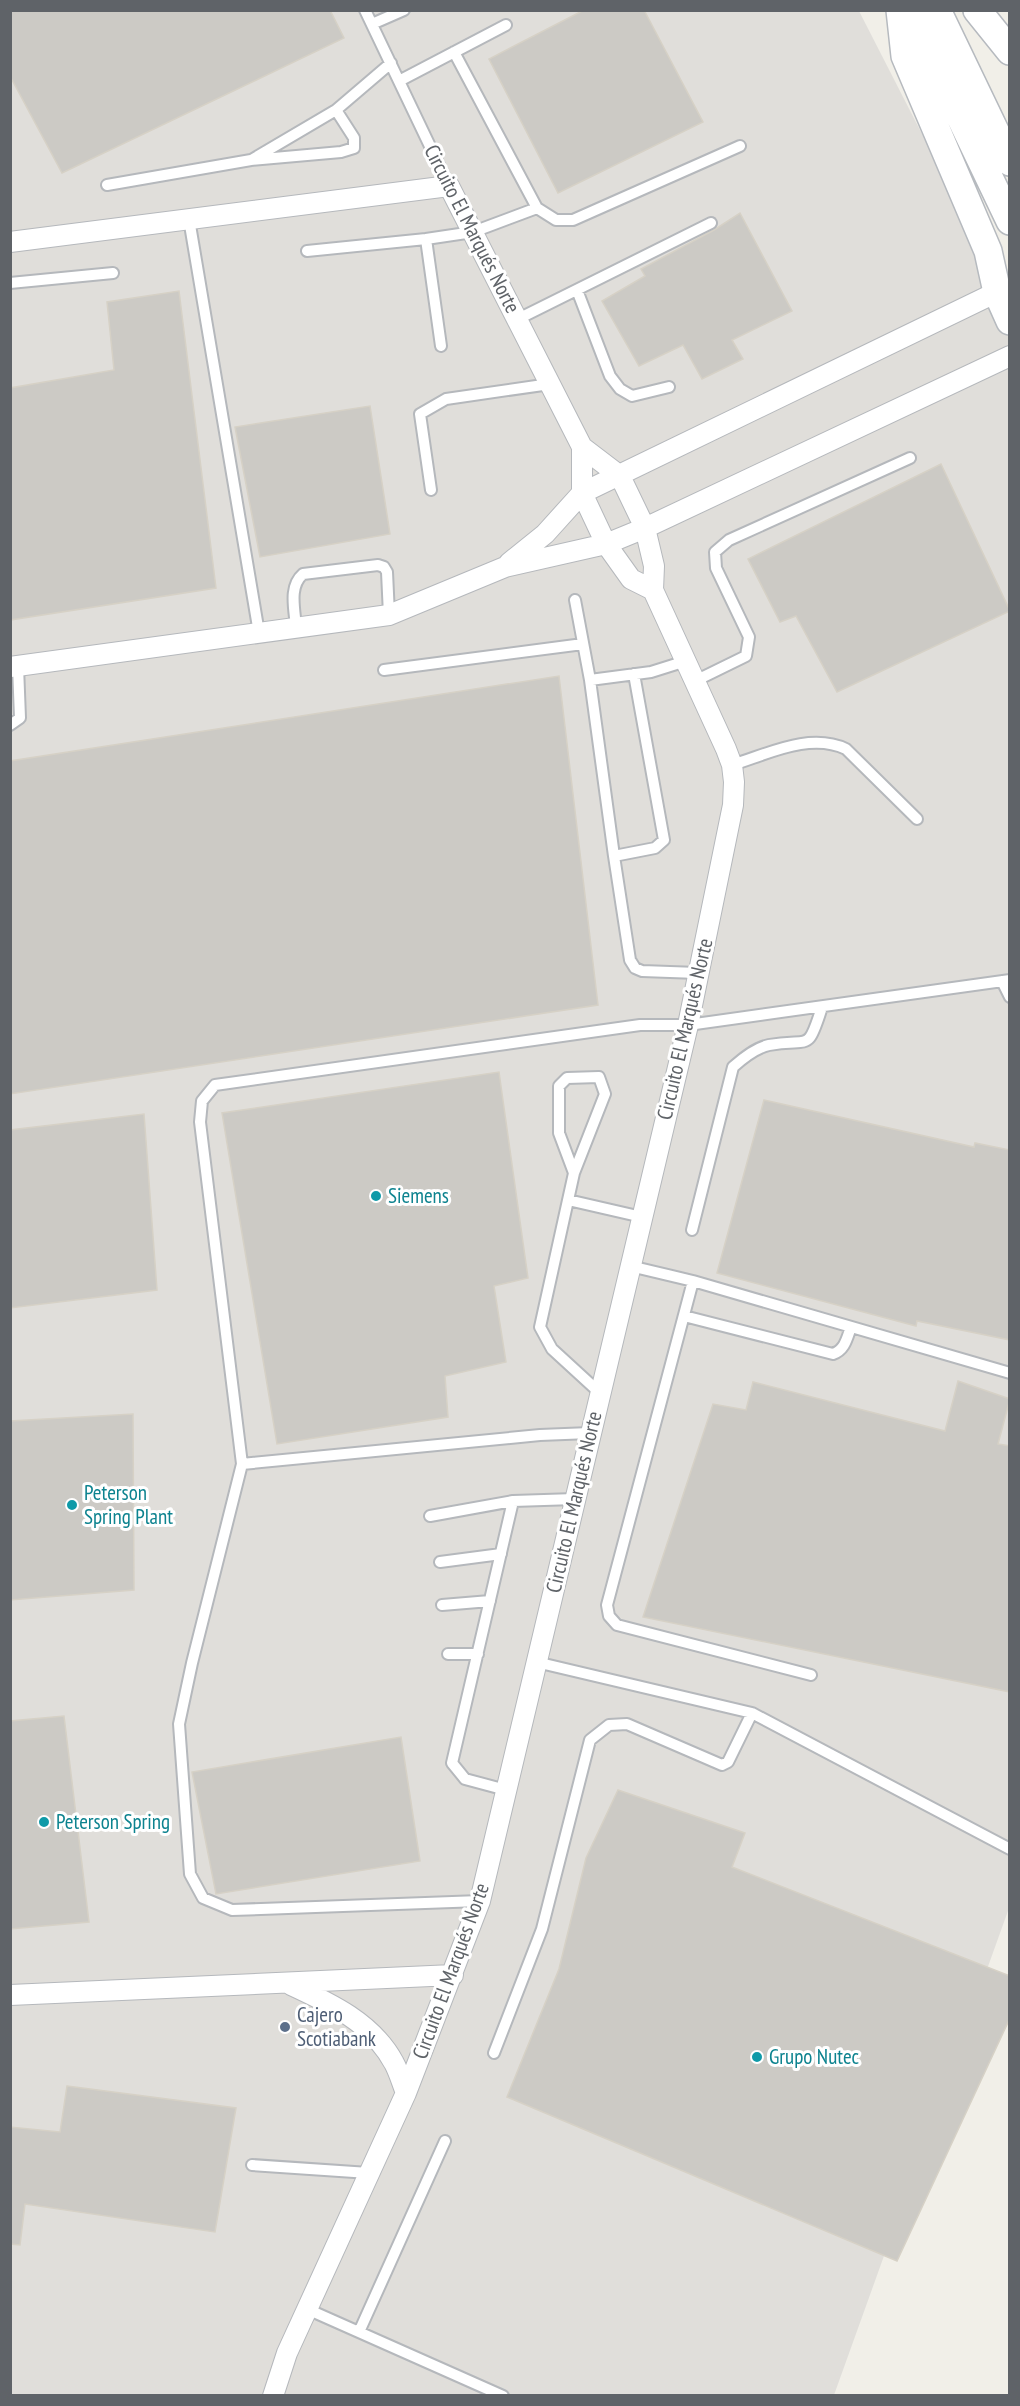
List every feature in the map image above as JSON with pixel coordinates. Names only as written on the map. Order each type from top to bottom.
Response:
[{"type":"main road","points":[[900,10],[905,56],[988,251],[997,292],[1010,321]]},
{"type":"main road","points":[[909,10],[1010,221]]},
{"type":"main road","points":[[937,10],[1010,162]]},
{"type":"main road","points":[[977,10],[1010,51]]},
{"type":"street","points":[[10,242],[449,186]]},
{"type":"street","name":"Circuito El Marqués Norte","points":[[273,2396],[287,2354],[406,2093],[480,1901],[688,1025],[733,805],[732,765],[653,590],[654,566],[645,528],[620,476],[582,447],[449,186]]},
{"type":"street","points":[[505,567],[545,534],[582,493],[997,292]]},
{"type":"street","points":[[14,667],[389,615],[505,567],[606,544],[645,528],[1010,356]]},
{"type":"street","name":"Circuito El Marqués Norte","points":[[582,447],[582,493],[606,544],[631,579],[653,590]]},
{"type":"street","points":[[10,1995],[453,1975]]},
{"type":"street","points":[[286,1983],[335,2005],[371,2032],[394,2061],[406,2093]]},
{"type":"lane","name":"Circuito El Marqués Norte","points":[[366,10],[449,186]]},
{"type":"lane","points":[[372,24],[404,10]]},
{"type":"lane","points":[[399,81],[506,25]]},
{"type":"lane","points":[[454,52],[537,208],[556,220],[573,220],[740,146]]},
{"type":"lane","points":[[251,160],[336,110],[391,63]]},
{"type":"lane","points":[[107,186],[251,160],[341,152],[354,148],[354,138],[336,110]]},
{"type":"lane","points":[[307,251],[473,232],[537,208]]},
{"type":"lane","points":[[189,219],[259,633]]},
{"type":"lane","points":[[518,319],[711,223]]},
{"type":"lane","points":[[426,239],[441,346]]},
{"type":"lane","points":[[10,283],[113,273]]},
{"type":"lane","points":[[577,290],[610,376],[620,389],[632,396],[669,387]]},
{"type":"lane","points":[[431,490],[420,414],[446,399],[550,384]]},
{"type":"lane","points":[[695,681],[746,656],[749,637],[716,568],[715,552],[729,540],[910,458]]},
{"type":"lane","points":[[296,628],[293,588],[303,573],[378,565],[384,567],[387,572],[389,615]]},
{"type":"lane","points":[[575,600],[590,680],[630,960],[635,968],[642,971],[698,973]]},
{"type":"lane","points":[[384,670],[583,644]]},
{"type":"lane","points":[[590,680],[651,672],[686,661]]},
{"type":"lane","points":[[10,725],[20,718],[14,667]]},
{"type":"lane","points":[[614,856],[655,848],[664,840],[634,674]]},
{"type":"lane","points":[[732,765],[810,742],[831,742],[846,749],[917,819]]},
{"type":"lane","points":[[480,1901],[231,1910],[203,1898],[190,1874],[179,1724],[242,1464],[200,1122],[202,1101],[215,1085],[640,1025],[688,1025],[1006,980],[1010,997]]},
{"type":"lane","points":[[692,1230],[733,1067],[750,1053],[768,1045],[800,1044],[807,1040],[813,1035],[822,1007]]},
{"type":"lane","points":[[574,1173],[559,1132],[559,1086],[567,1078],[598,1077],[605,1094],[574,1173],[540,1327],[552,1349],[600,1393]]},
{"type":"lane","points":[[568,1200],[642,1217]]},
{"type":"lane","points":[[630,1266],[693,1281],[1010,1373]]},
{"type":"lane","points":[[693,1281],[607,1605],[609,1616],[617,1625],[811,1675]]},
{"type":"lane","points":[[684,1316],[833,1354],[843,1348],[851,1327]]},
{"type":"lane","points":[[242,1464],[540,1435],[590,1433]]},
{"type":"lane","points":[[430,1516],[513,1501],[575,1499]]},
{"type":"lane","points":[[506,1790],[465,1779],[452,1763],[513,1501]]},
{"type":"lane","points":[[440,1562],[501,1554]]},
{"type":"lane","points":[[442,1605],[490,1601]]},
{"type":"lane","points":[[448,1654],[478,1654]]},
{"type":"lane","points":[[536,1662],[752,1713],[1010,1849]]},
{"type":"lane","points":[[494,2054],[542,1929],[590,1740],[609,1725],[627,1724],[722,1765],[728,1762],[752,1713]]},
{"type":"lane","points":[[359,2332],[445,2141]]},
{"type":"lane","points":[[252,2165],[369,2173]]},
{"type":"lane","points":[[307,2309],[503,2396]]},
{"type":"shaded area","points":[[11,11],[859,11],[1009,304],[1009,1908],[834,2395],[11,2396]]},
{"type":"building","points":[[10,10],[330,10],[344,38],[62,173],[10,76]]},
{"type":"building","points":[[584,10],[644,10],[703,122],[558,193],[489,59]]},
{"type":"building","points":[[740,213],[792,311],[732,340],[743,359],[702,379],[683,345],[639,366],[602,301],[645,276],[641,269],[714,230]]},
{"type":"building","points":[[179,291],[216,588],[10,620],[10,388],[114,370],[107,302]]},
{"type":"building","points":[[370,406],[390,534],[260,557],[235,427]]},
{"type":"building","points":[[941,464],[1010,611],[837,692],[796,616],[780,622],[748,559]]},
{"type":"building","points":[[559,676],[598,1005],[10,1094],[10,761]]},
{"type":"building","name":"Siemens","points":[[499,1072],[528,1278],[494,1286],[506,1362],[445,1376],[448,1417],[277,1444],[222,1113]]},
{"type":"building","points":[[764,1100],[974,1147],[975,1143],[1010,1150],[1010,1340],[917,1321],[916,1326],[717,1273]]},
{"type":"building","points":[[144,1114],[157,1290],[10,1308],[10,1130]]},
{"type":"building","points":[[958,1381],[1010,1399],[998,1444],[1010,1446],[1010,1692],[643,1617],[713,1404],[746,1410],[753,1382],[945,1431]]},
{"type":"building","name":"Peterson Spring Plant","points":[[133,1414],[134,1590],[10,1600],[10,1421]]},
{"type":"building","name":"Peterson Spring","points":[[64,1716],[89,1922],[10,1929],[10,1721]]},
{"type":"building","points":[[401,1737],[420,1861],[216,1894],[192,1772]]},
{"type":"building","name":"Grupo Nutec","points":[[618,1790],[745,1833],[732,1867],[1010,1976],[1010,2018],[897,2261],[507,2097],[559,1969],[586,1858]]},
{"type":"building","points":[[67,2086],[236,2108],[215,2232],[25,2204],[20,2245],[10,2244],[10,2127],[60,2132]]},
{"type":"place","name":"Siemens","points":[[376,1196]]},
{"type":"place","name":"Peterson Spring Plant","points":[[72,1505]]},
{"type":"place","name":"Peterson Spring","points":[[44,1822]]},
{"type":"place","name":"Cajero Scotiabank","points":[[285,2027]]},
{"type":"place","name":"Grupo Nutec","points":[[757,2057]]}]
